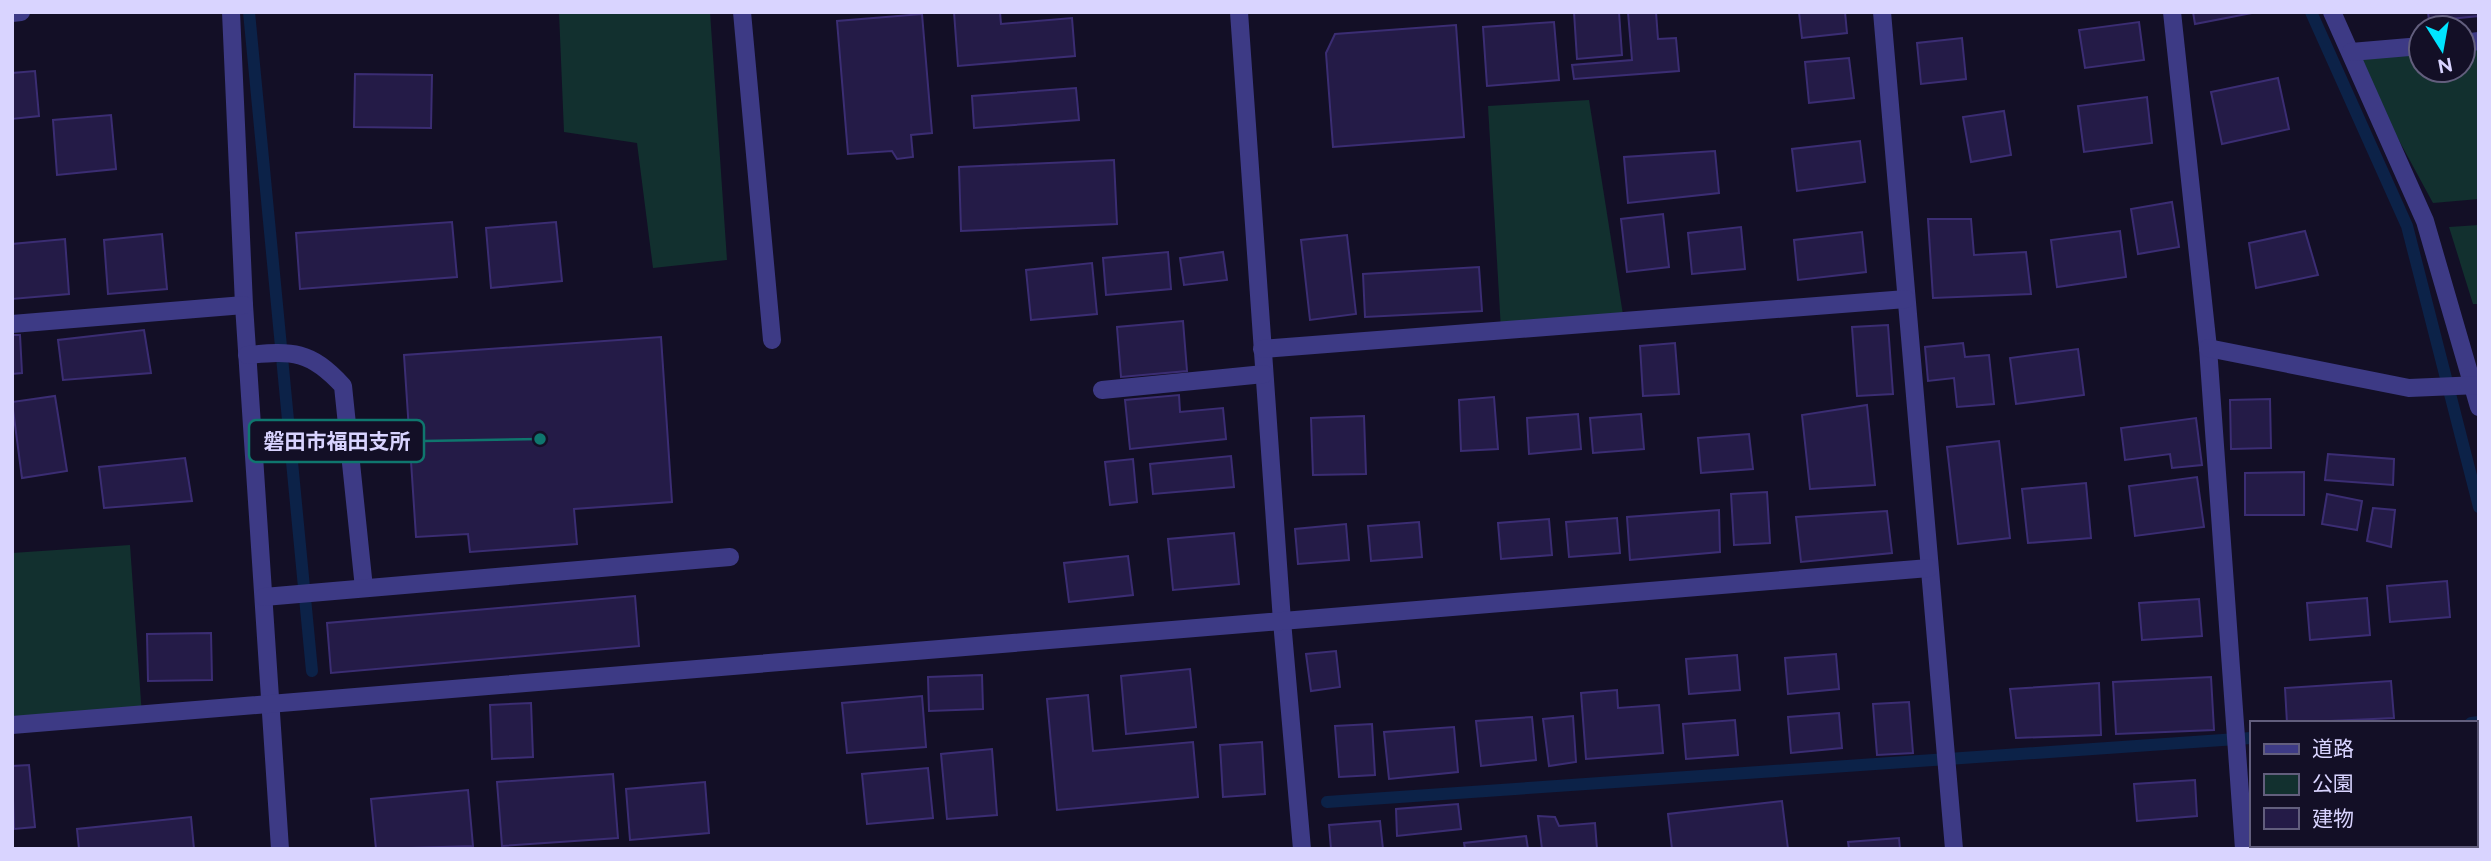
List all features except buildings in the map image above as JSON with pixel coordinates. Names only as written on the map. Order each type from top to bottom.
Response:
[{"type":"street","points":[[12,13],[21,12]]},
{"type":"street","points":[[231,12],[244,305],[280,849]]},
{"type":"street","points":[[742,12],[772,340]]},
{"type":"street","points":[[1239,12],[1282,621],[1302,849]]},
{"type":"street","points":[[1882,12],[1954,849]]},
{"type":"street","points":[[2172,12],[2208,348],[2244,849]]},
{"type":"street","points":[[2332,12],[2425,221],[2477,385],[2479,407]]},
{"type":"street","points":[[2351,52],[2407,47]]},
{"type":"street","points":[[1262,349],[1906,299]]},
{"type":"street","points":[[12,324],[244,305]]},
{"type":"street","points":[[2208,348],[2409,388],[2477,385]]},
{"type":"street","points":[[247,355],[290,351],[325,366],[343,386],[364,588]]},
{"type":"street","points":[[1102,390],[1264,374]]},
{"type":"street","points":[[264,597],[730,557]]},
{"type":"street","points":[[12,725],[1929,568]]},
{"type":"green space","points":[[559,12],[710,12],[727,260],[653,268],[637,143],[564,132]]},
{"type":"green space","points":[[2477,41],[2479,199],[2433,203],[2351,52],[2407,47],[2407,84],[2477,84]]},
{"type":"green space","points":[[1589,100],[1624,321],[1501,330],[1488,106]]},
{"type":"green space","points":[[2479,225],[2479,304],[2473,304],[2449,227]]},
{"type":"green space","points":[[130,545],[142,716],[12,725],[12,553]]},
{"type":"waterway","points":[[249,12],[312,671]]},
{"type":"waterway","points":[[2311,12],[2407,226],[2479,507]]},
{"type":"waterway","points":[[1327,802],[2250,738]]},
{"type":"place","name":"磐田市福田支所","points":[[540,439]]}]
